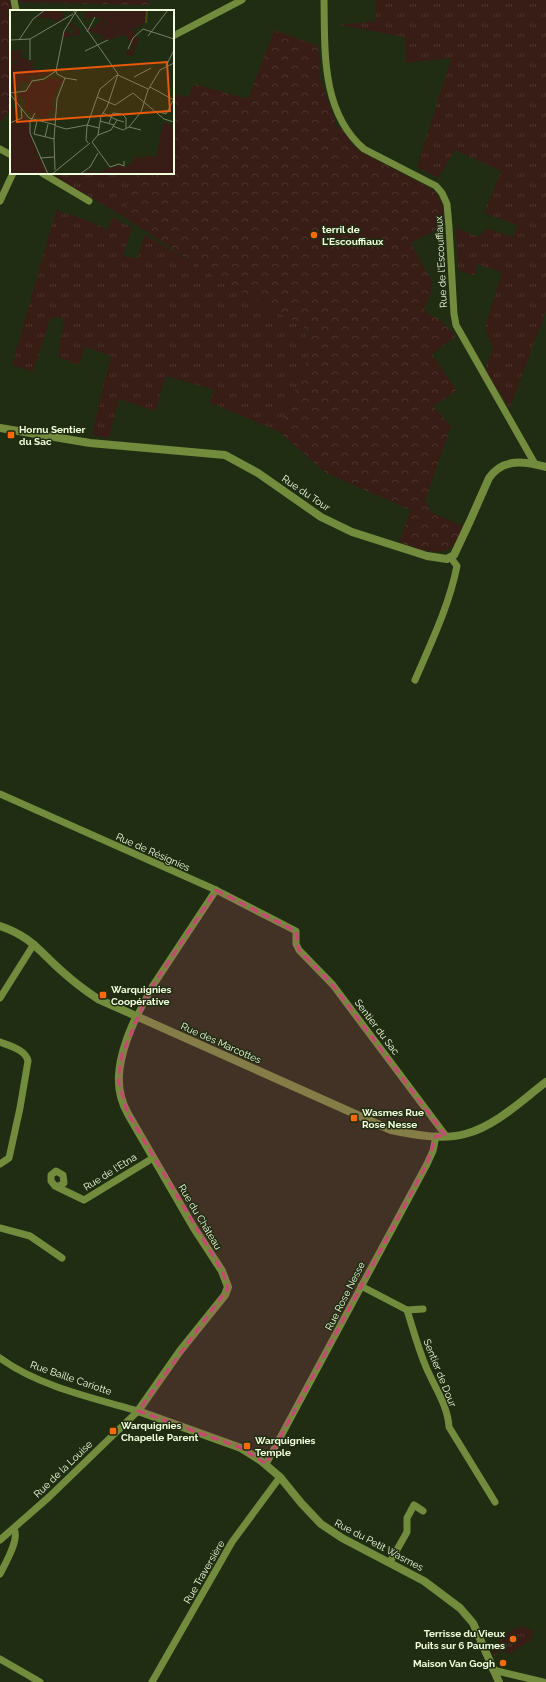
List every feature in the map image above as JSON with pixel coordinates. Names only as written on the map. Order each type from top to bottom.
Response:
[{"type":"street","points":[[14,0],[16,10]]},
{"type":"street","points":[[174,35],[242,0]]},
{"type":"street","name":"Rue de l'Escouffiaux","points":[[324,0],[328,86],[337,113],[345,128],[355,141],[364,149],[436,186],[442,193],[447,204],[456,326],[535,464]]},
{"type":"street","points":[[0,149],[10,154]]},
{"type":"street","points":[[0,202],[13,174]]},
{"type":"street","points":[[44,174],[89,200]]},
{"type":"street","name":"Rue du Tour","points":[[0,428],[90,443],[225,455],[258,473],[321,517],[352,532],[427,556],[443,559],[451,558]]},
{"type":"street","points":[[415,680],[436,632],[449,594],[457,566],[451,558],[459,545],[488,478],[504,464],[510,462],[535,464],[546,467]]},
{"type":"street","name":"Rue de Résignies","points":[[0,794],[216,890],[296,931]]},
{"type":"street","points":[[137,1016],[152,987],[216,890]]},
{"type":"street","name":"Rue des Marcottes","points":[[0,926],[22,936],[34,944],[63,972],[98,999],[391,1130],[409,1134],[436,1136],[465,1134],[489,1124],[546,1082]]},
{"type":"street","name":"Sentier du Sac","points":[[296,931],[296,944],[299,950],[333,985],[446,1136]]},
{"type":"street","points":[[0,998],[34,944]]},
{"type":"street","name":"Rue du Château","points":[[137,1016],[120,1061],[118,1073],[118,1085],[125,1110],[194,1228],[222,1271],[227,1280],[228,1288],[224,1297],[173,1360],[138,1411]]},
{"type":"street","points":[[0,1042],[24,1053],[27,1056],[28,1061],[9,1158],[0,1164]]},
{"type":"street","name":"Rue Rose Nesse","points":[[266,1464],[433,1151],[436,1136]]},
{"type":"street","name":"Rue de l'Etna","points":[[55,1186],[84,1200],[153,1158]]},
{"type":"street","points":[[0,1228],[30,1236],[62,1258]]},
{"type":"street","points":[[361,1286],[407,1310],[423,1309]]},
{"type":"street","name":"Sentier de Dour","points":[[407,1310],[422,1358],[441,1398],[449,1421],[449,1428],[495,1502]]},
{"type":"street","name":"Rue Baille Cariotte","points":[[0,1358],[32,1378],[138,1411]]},
{"type":"street","name":"Rue du Petit Wasmes","points":[[138,1411],[241,1448],[266,1464],[280,1477],[321,1524],[342,1538],[424,1581],[460,1608],[473,1623],[499,1682]]},
{"type":"street","name":"Rue de la Louise","points":[[0,1540],[52,1494],[138,1411]]},
{"type":"street","name":"Rue Traversière","points":[[152,1682],[232,1542],[280,1477]]},
{"type":"street","points":[[390,1562],[407,1532],[407,1518],[415,1502],[423,1511]]},
{"type":"street","points":[[0,1574],[14,1544],[16,1534],[14,1529]]},
{"type":"street","points":[[0,1659],[40,1682]]},
{"type":"street","points":[[493,1670],[543,1682]]},
{"type":"highlighted area","points":[[216,890],[296,931],[299,950],[333,985],[446,1136],[436,1136],[427,1164],[266,1464],[241,1448],[138,1411],[228,1288],[222,1271],[127,1112],[118,1080],[122,1054],[149,991]]},
{"type":"green space","points":[[0,0],[12,0],[15,10],[10,10],[10,109],[0,123]]},
{"type":"green space","points":[[15,0],[149,0],[148,5],[15,2]]},
{"type":"green space","points":[[376,0],[546,0],[546,311],[510,408],[485,371],[493,348],[485,327],[502,272],[477,264],[475,276],[458,270],[456,228],[479,237],[487,228],[513,237],[517,225],[484,213],[501,171],[455,150],[438,178],[417,167],[451,58],[406,63],[405,37],[338,25],[376,21]]},
{"type":"green space","points":[[274,30],[318,46],[321,82],[337,126],[344,131],[353,145],[363,153],[430,188],[435,192],[441,201],[444,215],[444,226],[411,243],[432,282],[430,296],[424,308],[429,315],[439,319],[456,336],[432,354],[457,391],[433,406],[451,426],[425,501],[431,512],[463,526],[455,544],[447,550],[440,552],[426,551],[399,542],[411,510],[326,473],[278,431],[310,353],[304,327],[213,276],[124,217],[135,174],[174,174],[174,94],[188,97],[194,84],[248,99]]},
{"type":"green space","points":[[58,174],[135,174],[124,217],[56,177]]},
{"type":"green space","points":[[56,210],[107,229],[113,217],[132,228],[123,256],[137,258],[145,235],[304,327],[310,353],[278,431],[209,402],[214,390],[166,376],[155,411],[119,399],[109,438],[92,435],[111,356],[85,347],[79,365],[58,357],[64,318],[51,317],[33,372],[12,365]]},
{"type":"green space","name":"Terrisse du Vieux Puits sur 6 Paumes","points":[[522,1626],[534,1631],[531,1640],[510,1654],[499,1650],[495,1657],[492,1652],[504,1635]]},
{"type":"place","name":"terril de L'Escouffiaux","points":[[314,235]]},
{"type":"place","name":"Hornu Sentier du Sac","points":[[11,435]]},
{"type":"place","name":"Warquignies Coopérative","points":[[103,995]]},
{"type":"place","name":"Wasmes Rue Rose Nesse","points":[[354,1118]]},
{"type":"place","name":"Warquignies Chapelle Parent","points":[[113,1431]]},
{"type":"place","name":"Warquignies Temple","points":[[247,1446]]},
{"type":"place","name":"Terrisse du Vieux Puits sur 6 Paumes","points":[[513,1639]]},
{"type":"place","name":"Maison Van Gogh","points":[[503,1663]]}]
